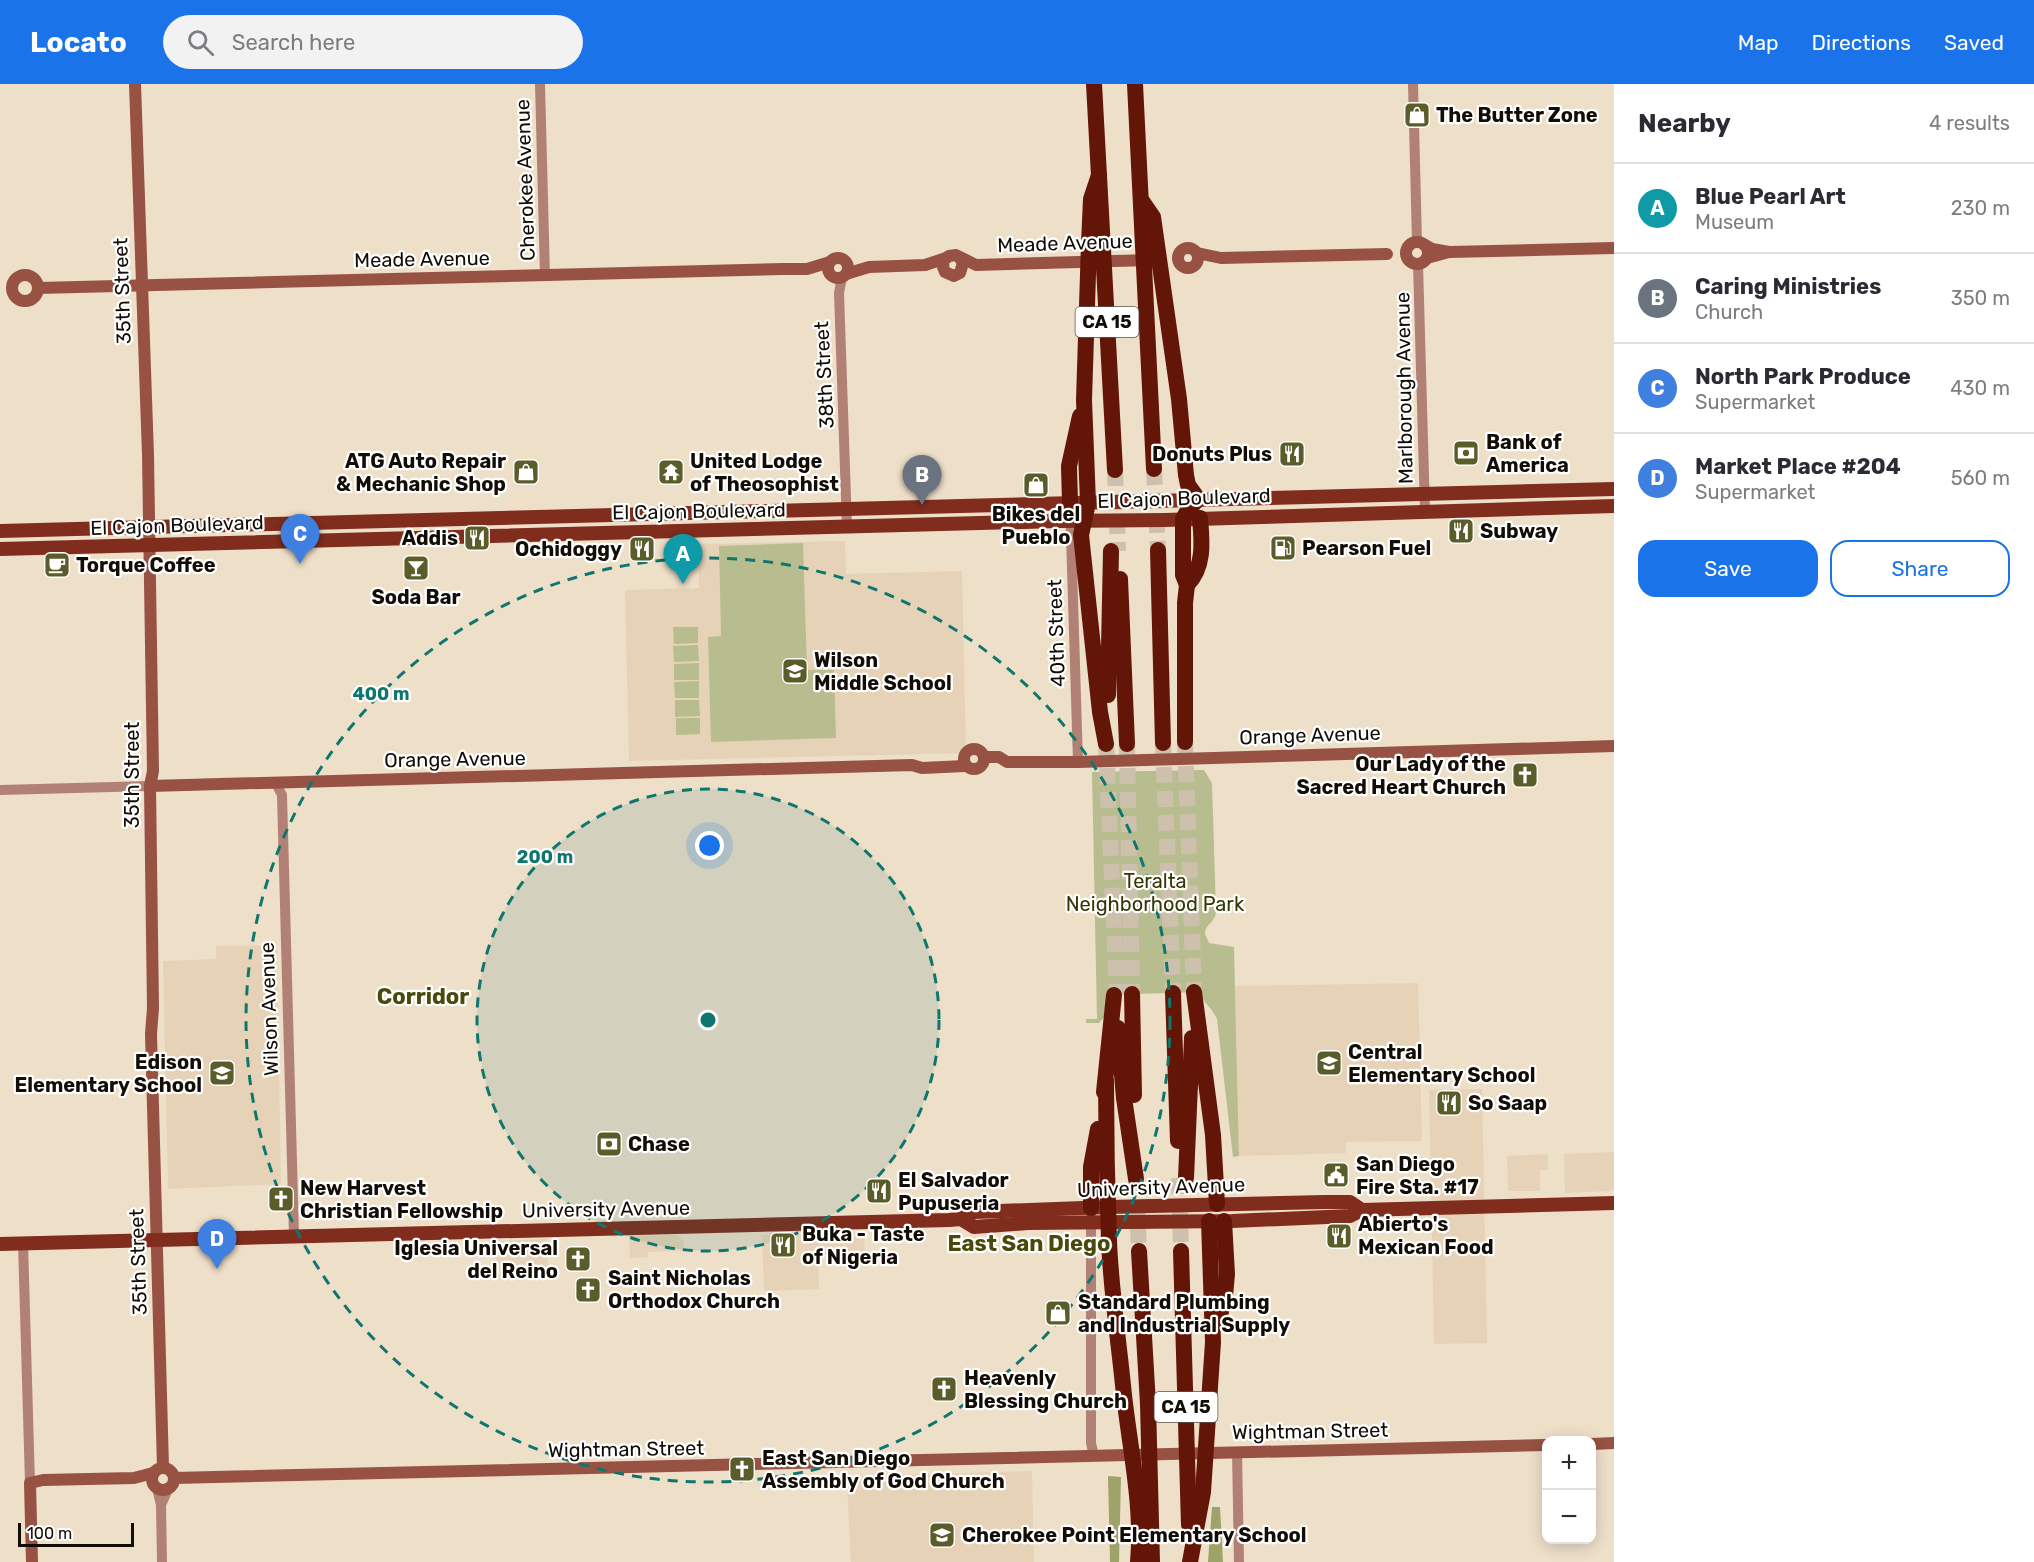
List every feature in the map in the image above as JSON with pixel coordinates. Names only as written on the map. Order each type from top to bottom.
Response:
[{"type":"highway","name":"CA 15","points":[[1094,84],[1115,470]]},
{"type":"highway","name":"CA 15","points":[[1135,84],[1154,469]]},
{"type":"highway","points":[[1099,175],[1091,199],[1084,400],[1088,503],[1078,521],[1100,712],[1106,744],[1115,551],[1127,744]]},
{"type":"highway","points":[[1142,201],[1153,217],[1179,399],[1185,475],[1188,485],[1198,499],[1183,519],[1183,575],[1187,585],[1175,742],[1162,679],[1158,550]]},
{"type":"highway","points":[[1070,503],[1069,466],[1084,400]]},
{"type":"highway","points":[[1187,585],[1196,577],[1199,567],[1200,518]]},
{"type":"highway","points":[[1173,993],[1182,1178],[1194,992],[1213,1135],[1217,1204]]},
{"type":"highway","points":[[1091,1216],[1091,1167],[1121,994],[1136,1179]]},
{"type":"highway","points":[[1106,1082],[1109,1240],[1137,1502],[1138,1562]]},
{"type":"highway","points":[[1188,1562],[1203,1492],[1213,1342],[1225,1296],[1227,1274],[1216,1221]]},
{"type":"highway","name":"CA 15","points":[[1139,1251],[1148,1404],[1152,1562]]},
{"type":"highway","name":"CA 15","points":[[1181,1251],[1190,1518],[1188,1562]]},
{"type":"main road","name":"35th Street","points":[[135,84],[150,544],[153,771],[150,786],[153,1008],[151,1034],[161,1480]]},
{"type":"main road","name":"Meade Avenue","points":[[1388,254],[1417,245]]},
{"type":"main road","points":[[1417,245],[1428,250],[1418,261]]},
{"type":"main road","points":[[1418,261],[1407,252],[1417,245],[1449,252],[1614,248]]},
{"type":"main road","points":[[1182,249],[1192,249],[1183,260]]},
{"type":"main road","points":[[1418,261],[1449,252]]},
{"type":"main road","name":"Meade Avenue","points":[[925,265],[954,276],[976,265],[1082,261],[1388,254],[1418,261]]},
{"type":"main road","name":"Meade Avenue","points":[[38,288],[807,268],[838,271],[869,267],[925,265],[952,255],[976,265]]},
{"type":"main road","points":[[959,257],[963,263],[960,273]]},
{"type":"main road","points":[[945,272],[943,267],[946,258]]},
{"type":"main road","points":[[26,275],[34,279],[38,288],[34,297],[27,301],[18,299],[6,289],[15,280],[26,275]]},
{"type":"main road","name":"El Cajon Boulevard","points":[[0,531],[1614,489]]},
{"type":"main road","name":"El Cajon Boulevard","points":[[0,549],[1614,506]]},
{"type":"main road","name":"Orange Avenue","points":[[983,762],[999,766],[1008,762],[1078,762],[1614,746]]},
{"type":"main road","points":[[973,749],[981,752],[983,762],[971,770],[964,762],[966,753],[973,749]]},
{"type":"main road","name":"Orange Avenue","points":[[150,786],[912,765],[921,760],[964,762]]},
{"type":"main road","points":[[1293,1218],[1296,1211],[1315,1208],[1325,1202]]},
{"type":"main road","name":"University Avenue","points":[[0,1244],[961,1219],[974,1212],[1091,1216],[1217,1204],[1350,1202],[1362,1210]]},
{"type":"main road","name":"University Avenue","points":[[1109,1215],[1216,1221],[1350,1216],[1362,1210],[1614,1203]]},
{"type":"main road","points":[[1216,1221],[1217,1204]]},
{"type":"main road","points":[[1596,1444],[1614,1443]]},
{"type":"main road","name":"Wightman Street","points":[[30,1483],[43,1480],[134,1478],[161,1480],[1542,1445]]},
{"type":"main road","points":[[30,1483],[32,1562]]},
{"type":"street","name":"Cherokee Avenue","points":[[540,84],[545,276]]},
{"type":"street","points":[[1413,84],[1417,245]]},
{"type":"street","name":"Marlborough Avenue","points":[[1418,261],[1425,511]]},
{"type":"street","name":"38th Street","points":[[838,271],[848,527]]},
{"type":"street","name":"40th Street","points":[[1070,503],[1078,521],[1078,762]]},
{"type":"street","name":"Wilson Avenue","points":[[274,782],[282,795],[294,1236]]},
{"type":"street","name":"Orange Avenue","points":[[0,790],[150,786]]},
{"type":"street","points":[[1091,1216],[1091,1443],[1094,1456]]},
{"type":"street","points":[[23,1244],[30,1483]]},
{"type":"street","points":[[1238,1452],[1239,1562]]},
{"type":"street","name":"35th Street","points":[[161,1480],[162,1562]]},
{"type":"shaded area","name":"Wilson Middle School","points":[[845,541],[846,574],[962,571],[966,753],[629,761],[625,590],[699,588],[698,544]]},
{"type":"shaded area","name":"Edison Elementary School","points":[[277,945],[281,1184],[168,1189],[163,961],[216,959],[216,946]]},
{"type":"shaded area","name":"Central Elementary School","points":[[1418,983],[1422,1141],[1346,1142],[1346,1153],[1239,1156],[1235,986]]},
{"type":"shaded area","points":[[1482,1089],[1487,1343],[1434,1344],[1429,1090]]},
{"type":"shaded area","points":[[1614,1152],[1614,1189],[1612,1191],[1565,1193],[1564,1154]]},
{"type":"shaded area","points":[[1548,1154],[1548,1170],[1540,1170],[1540,1191],[1508,1191],[1507,1156]]},
{"type":"shaded area","points":[[864,1232],[865,1253],[818,1255],[819,1289],[764,1291],[762,1235]]},
{"type":"shaded area","points":[[677,1235],[683,1240],[684,1251],[648,1252],[648,1257],[630,1258],[629,1236]]},
{"type":"shaded area","points":[[547,1239],[548,1278],[496,1280],[495,1241]]},
{"type":"shaded area","name":"Cherokee Point Elementary School","points":[[1032,1471],[1034,1562],[851,1562],[847,1484],[850,1476]]},
{"type":"green space","points":[[803,543],[807,670],[834,670],[836,738],[711,742],[708,637],[721,636],[719,546]]},
{"type":"green space","points":[[673,627],[698,627],[698,643],[674,644]]},
{"type":"green space","points":[[698,645],[699,661],[674,662],[673,646]]},
{"type":"green space","points":[[699,663],[699,680],[674,680],[674,664]]},
{"type":"green space","points":[[699,681],[699,698],[675,698],[674,682]]},
{"type":"green space","points":[[675,700],[699,700],[700,716],[675,717]]},
{"type":"green space","points":[[676,718],[700,718],[700,734],[676,735]]},
{"type":"green space","name":"Teralta Neighborhood Park","points":[[1204,770],[1212,783],[1216,911],[1205,934],[1209,943],[1234,947],[1239,1156],[1233,1157],[1217,1019],[1200,992],[1107,995],[1104,1017],[1099,1023],[1086,1023],[1086,1019],[1097,1019],[1092,772]]},
{"type":"green space","points":[[1108,1476],[1121,1477],[1119,1562],[1110,1562]]},
{"type":"green space","points":[[1212,1507],[1220,1507],[1223,1562],[1208,1562]]},
{"type":"tunnel","points":[[1154,469],[1158,550]]},
{"type":"tunnel","points":[[1115,470],[1118,551]]},
{"type":"tunnel","points":[[1185,742],[1194,992]]},
{"type":"tunnel","points":[[1163,743],[1173,993]]},
{"type":"tunnel","points":[[1106,744],[1117,994]]},
{"type":"tunnel","points":[[1127,744],[1132,994]]},
{"type":"tunnel","points":[[1179,1178],[1181,1251]]},
{"type":"tunnel","points":[[1136,1179],[1139,1251]]},
{"type":"place","name":"The Butter Zone","points":[[1417,115]]},
{"type":"place","name":"Bank of America","points":[[1466,453]]},
{"type":"place","name":"Donuts Plus","points":[[1292,454]]},
{"type":"place","name":"ATG Auto Repair & Mechanic Shop","points":[[526,472]]},
{"type":"place","name":"United Lodge of Theosophist","points":[[671,472]]},
{"type":"place","name":"Bikes del Pueblo","points":[[1036,485]]},
{"type":"place","name":"Caring Ministries","points":[[922,505]]},
{"type":"place","name":"Subway","points":[[1461,531]]},
{"type":"place","name":"Addis","points":[[477,538]]},
{"type":"place","name":"Pearson Fuel","points":[[1283,548]]},
{"type":"place","name":"Ochidoggy","points":[[642,549]]},
{"type":"place","name":"North Park Produce","points":[[300,564]]},
{"type":"place","name":"Torque Coffee","points":[[57,565]]},
{"type":"place","name":"Soda Bar","points":[[416,568]]},
{"type":"place","name":"Blue Pearl Art","points":[[683,584]]},
{"type":"place","name":"Wilson Middle School","points":[[795,671]]},
{"type":"place","name":"Our Lady of the Sacred Heart Church","points":[[1525,775]]},
{"type":"place","name":"Central Elementary School","points":[[1329,1063]]},
{"type":"place","name":"Edison Elementary School","points":[[222,1073]]},
{"type":"place","name":"So Saap","points":[[1449,1103]]},
{"type":"place","name":"Chase","points":[[609,1144]]},
{"type":"place","name":"San Diego Fire Sta. #17","points":[[1336,1175]]},
{"type":"place","name":"El Salvador Pupuseria","points":[[879,1191]]},
{"type":"place","name":"New Harvest Christian Fellowship","points":[[281,1199]]},
{"type":"place","name":"Abierto's Mexican Food","points":[[1339,1236]]},
{"type":"place","name":"Buka - Taste of Nigeria","points":[[783,1245]]},
{"type":"place","name":"Iglesia Universal del Reino","points":[[578,1259]]},
{"type":"place","name":"Market Place #204","points":[[217,1269]]},
{"type":"place","name":"Saint Nicholas Orthodox Church","points":[[588,1290]]},
{"type":"place","name":"Standard Plumbing and Industrial Supply","points":[[1058,1313]]},
{"type":"place","name":"Heavenly Blessing Church","points":[[944,1389]]},
{"type":"place","name":"East San Diego Assembly of God Church","points":[[742,1469]]},
{"type":"place","name":"Cherokee Point Elementary School","points":[[942,1535]]},
{"type":"district","name":"Corridor","points":[[423,996]]},
{"type":"district","name":"East San Diego","points":[[1029,1243]]}]
